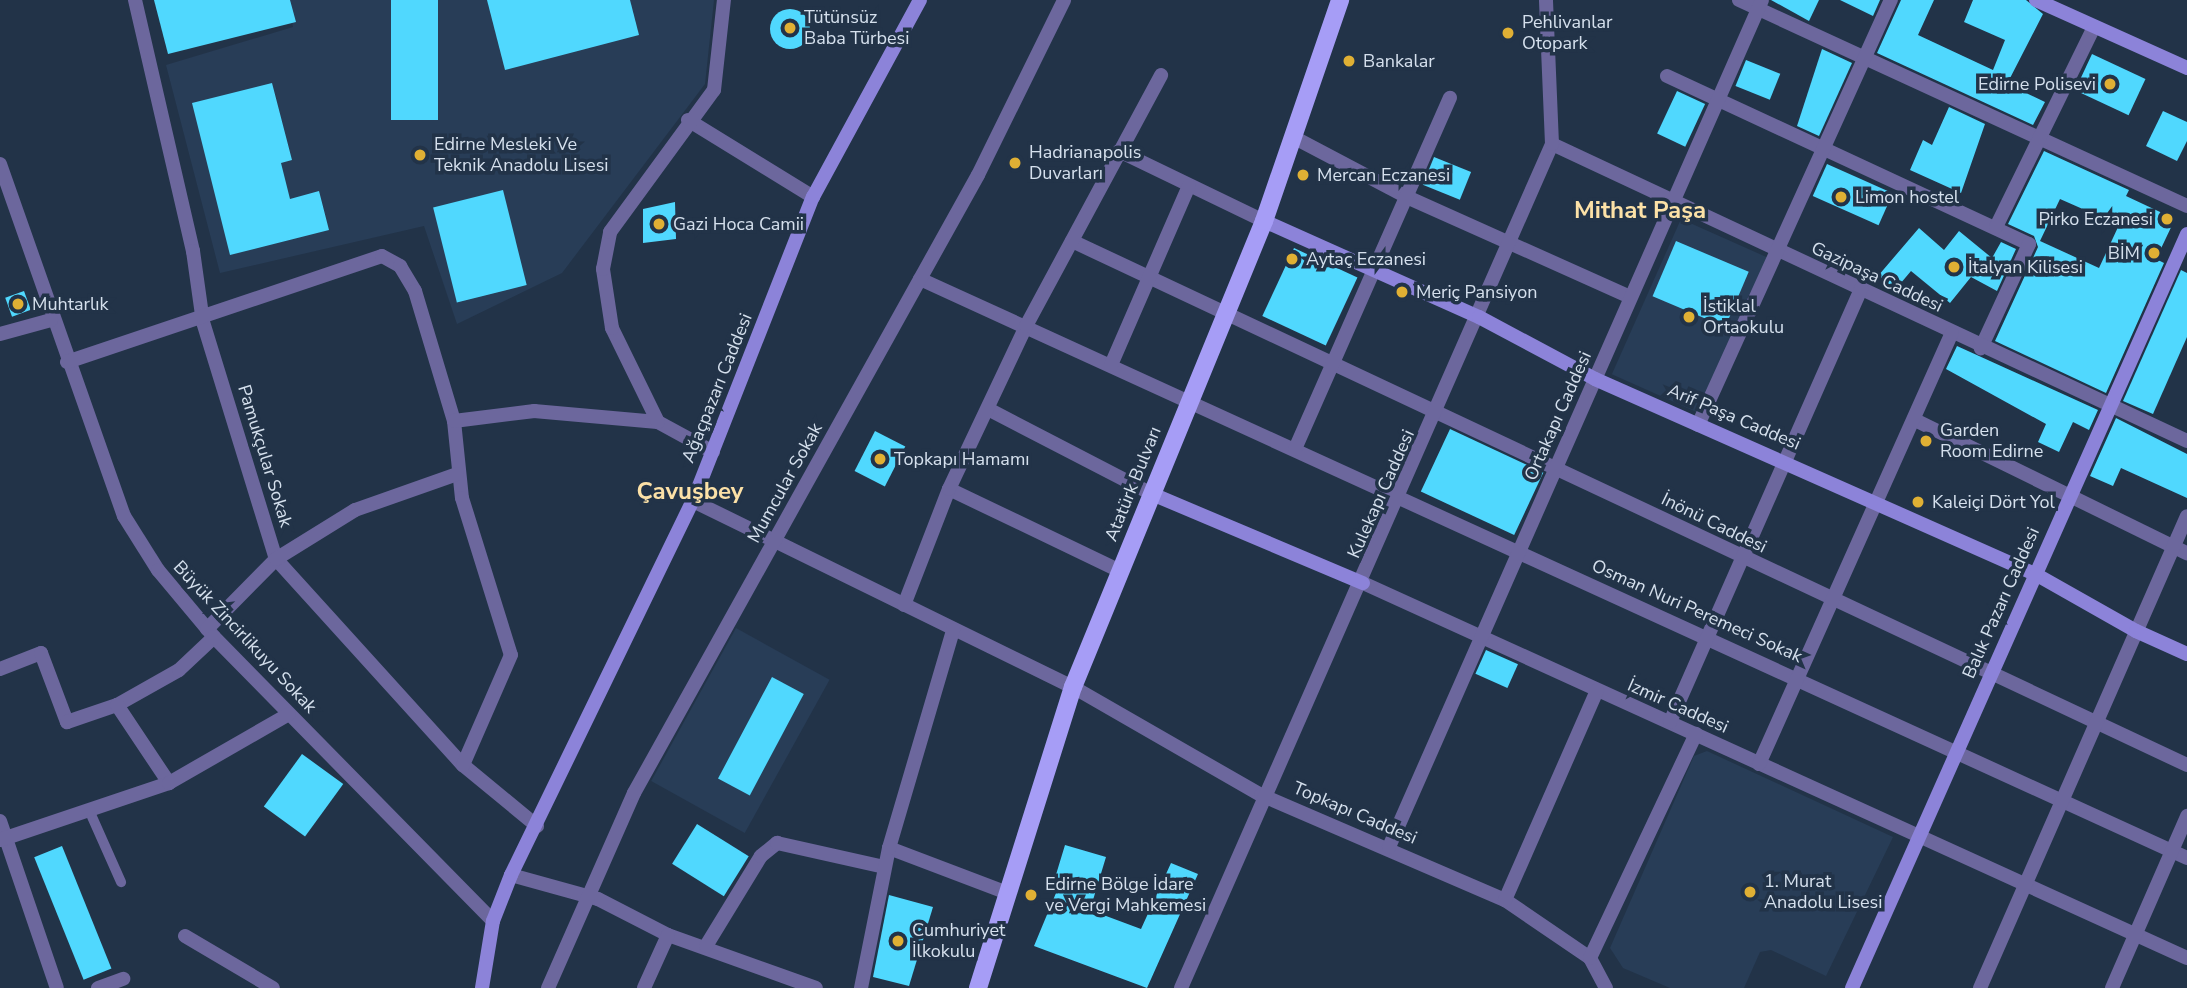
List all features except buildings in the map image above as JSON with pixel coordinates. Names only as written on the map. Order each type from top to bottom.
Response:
[{"type":"main road","name":"Atatürk Bulvarı","points":[[978,988],[1005,892],[1073,687],[1264,221],[1295,138],[1340,0]]},
{"type":"street","name":"Pamukçular Sokak","points":[[135,0],[193,251],[202,315],[276,559],[463,765],[537,825]]},
{"type":"street","points":[[658,422],[612,328],[603,270],[610,232],[688,120],[714,90],[724,0]]},
{"type":"street","name":"Ağaçpazarı Caddesi","points":[[482,988],[493,921],[511,875],[692,501],[813,197],[920,0]]},
{"type":"street","name":"Mumcular Sokak","points":[[548,988],[586,896],[634,793],[920,279],[1064,0]]},
{"type":"street","name":"Kulekapı Caddesi","points":[[1181,988],[1261,795],[1363,583],[1552,144],[1546,0]]},
{"type":"street","points":[[1739,0],[1760,5],[1866,58],[2187,206]]},
{"type":"street","points":[[1698,425],[1891,0]]},
{"type":"street","points":[[2036,0],[2187,68]]},
{"type":"street","name":"Ortakapı Caddesi","points":[[1389,847],[1521,554],[1555,468],[1760,5]]},
{"type":"street","points":[[1996,227],[2094,27]]},
{"type":"street","points":[[904,605],[949,489],[1026,326],[1161,75]]},
{"type":"street","points":[[1667,76],[2029,244],[1981,348]]},
{"type":"street","points":[[1295,449],[1377,271],[1450,97]]},
{"type":"street","points":[[688,120],[813,197]]},
{"type":"street","points":[[1295,138],[1409,198],[1512,240],[1630,297]]},
{"type":"street","name":"Gazipaşa Caddesi","points":[[1552,144],[1777,253],[1861,288],[1981,348],[2187,442]]},
{"type":"street","points":[[1119,151],[1264,221]]},
{"type":"street","name":"Büyük Zincirlikuyu Sokak","points":[[0,164],[51,320],[124,516],[158,570],[211,633],[493,921]]},
{"type":"street","points":[[1111,365],[1152,276],[1188,186]]},
{"type":"street","name":"Arif Paşa Caddesi","points":[[1264,221],[1479,317],[1595,379],[1698,425],[1785,459],[2037,575],[2136,631],[2187,654]]},
{"type":"street","name":"Balık Pazarı Caddesi","points":[[1852,988],[1955,751],[2037,575],[2107,406],[2187,234]]},
{"type":"street","name":"İnönü Caddesi","points":[[1072,241],[1152,276],[1225,314],[1437,412],[1989,676],[2187,765]]},
{"type":"street","points":[[68,362],[382,256],[400,266],[415,291],[454,421],[457,474],[512,655],[463,765]]},
{"type":"street","name":"Osman Nuri Peremeci Sokak","points":[[920,279],[1521,554],[1798,677],[2180,855]]},
{"type":"street","points":[[1670,722],[1740,556],[1861,288]]},
{"type":"street","points":[[0,334],[51,320]]},
{"type":"street","points":[[1759,764],[1831,601],[1917,421],[1952,333]]},
{"type":"street","points":[[988,409],[1152,494]]},
{"type":"street","points":[[454,421],[534,411],[658,422],[713,452]]},
{"type":"street","points":[[1917,421],[2071,493],[2187,552]]},
{"type":"street","points":[[0,669],[41,653],[67,722],[117,705],[178,670],[276,559],[355,510],[457,474]]},
{"type":"street","points":[[949,489],[1119,571]]},
{"type":"street","name":"İzmir Caddesi","points":[[1152,494],[1363,583],[2187,958]]},
{"type":"street","name":"Topkapı Caddesi","points":[[692,501],[773,544],[1073,687],[1261,795],[1389,847],[1505,900],[1590,958],[1606,988]]},
{"type":"street","points":[[1980,988],[2187,516]]},
{"type":"street","points":[[860,988],[884,867],[953,630]]},
{"type":"street","points":[[1505,900],[1597,690]]},
{"type":"street","points":[[117,705],[169,783]]},
{"type":"street","points":[[3,839],[169,783],[289,714]]},
{"type":"street","points":[[1590,958],[1696,734]]},
{"type":"street","points":[[2112,988],[2180,855],[2187,816]]},
{"type":"street","points":[[0,821],[3,839],[57,988]]},
{"type":"street","points":[[706,946],[761,856],[777,843],[884,867]]},
{"type":"street","points":[[889,848],[1005,892]]},
{"type":"street","points":[[511,875],[586,896],[668,935],[706,946],[816,988]]},
{"type":"street","points":[[644,988],[668,935]]},
{"type":"street","points":[[185,936],[273,988]]},
{"type":"street","points":[[98,988],[123,979]]},
{"type":"lane","points":[[89,810],[121,882]]},
{"type":"shaded area","name":"Edirne Mesleki Ve Teknik Anadolu Lisesi","points":[[288,0],[714,0],[705,84],[562,273],[457,324],[424,226],[220,273],[166,65],[293,27]]},
{"type":"shaded area","name":"İstiklal Ortaokulu","points":[[1681,219],[1770,258],[1700,414],[1612,374]]},
{"type":"shaded area","points":[[736,628],[830,680],[745,833],[651,781]]},
{"type":"shaded area","name":"1. Murat Anadolu Lisesi","points":[[1707,751],[1893,837],[1826,976],[1771,950],[1760,952],[1744,988],[1670,988],[1623,968],[1610,948],[1694,756]]},
{"type":"place","name":"Tütünsüz Baba Türbesi","points":[[790,28]]},
{"type":"place","name":"Pehlivanlar Otopark","points":[[1508,33]]},
{"type":"place","name":"Bankalar","points":[[1349,61]]},
{"type":"place","name":"Edirne Polisevi","points":[[2110,84]]},
{"type":"place","name":"Edirne Mesleki Ve Teknik Anadolu Lisesi","points":[[420,155]]},
{"type":"place","name":"Hadrianapolis Duvarları","points":[[1015,163]]},
{"type":"place","name":"Mercan Eczanesi","points":[[1303,175]]},
{"type":"place","name":"Limon hostel","points":[[1841,197]]},
{"type":"place","name":"Pirko Eczanesi","points":[[2167,219]]},
{"type":"place","name":"Gazi Hoca Camii","points":[[659,224]]},
{"type":"place","name":"BİM","points":[[2154,253]]},
{"type":"place","name":"Aytaç Eczanesi","points":[[1292,259]]},
{"type":"place","name":"İtalyan Kilisesi","points":[[1954,267]]},
{"type":"place","name":"Meriç Pansiyon","points":[[1402,292]]},
{"type":"place","name":"Muhtarlık","points":[[18,304]]},
{"type":"place","name":"İstiklal Ortaokulu","points":[[1689,317]]},
{"type":"place","name":"Garden Room Edirne","points":[[1926,441]]},
{"type":"place","name":"Topkapı Hamamı","points":[[880,459]]},
{"type":"place","name":"Kaleiçi Dört Yol","points":[[1918,502]]},
{"type":"place","name":"1. Murat Anadolu Lisesi","points":[[1750,892]]},
{"type":"place","name":"Edirne Bölge İdare ve Vergi Mahkemesi","points":[[1031,895]]},
{"type":"place","name":"Cumhuriyet İlkokulu","points":[[898,941]]},
{"type":"district","name":"Mithat Paşa","points":[[1640,211]]},
{"type":"district","name":"Çavuşbey","points":[[690,492]]}]
